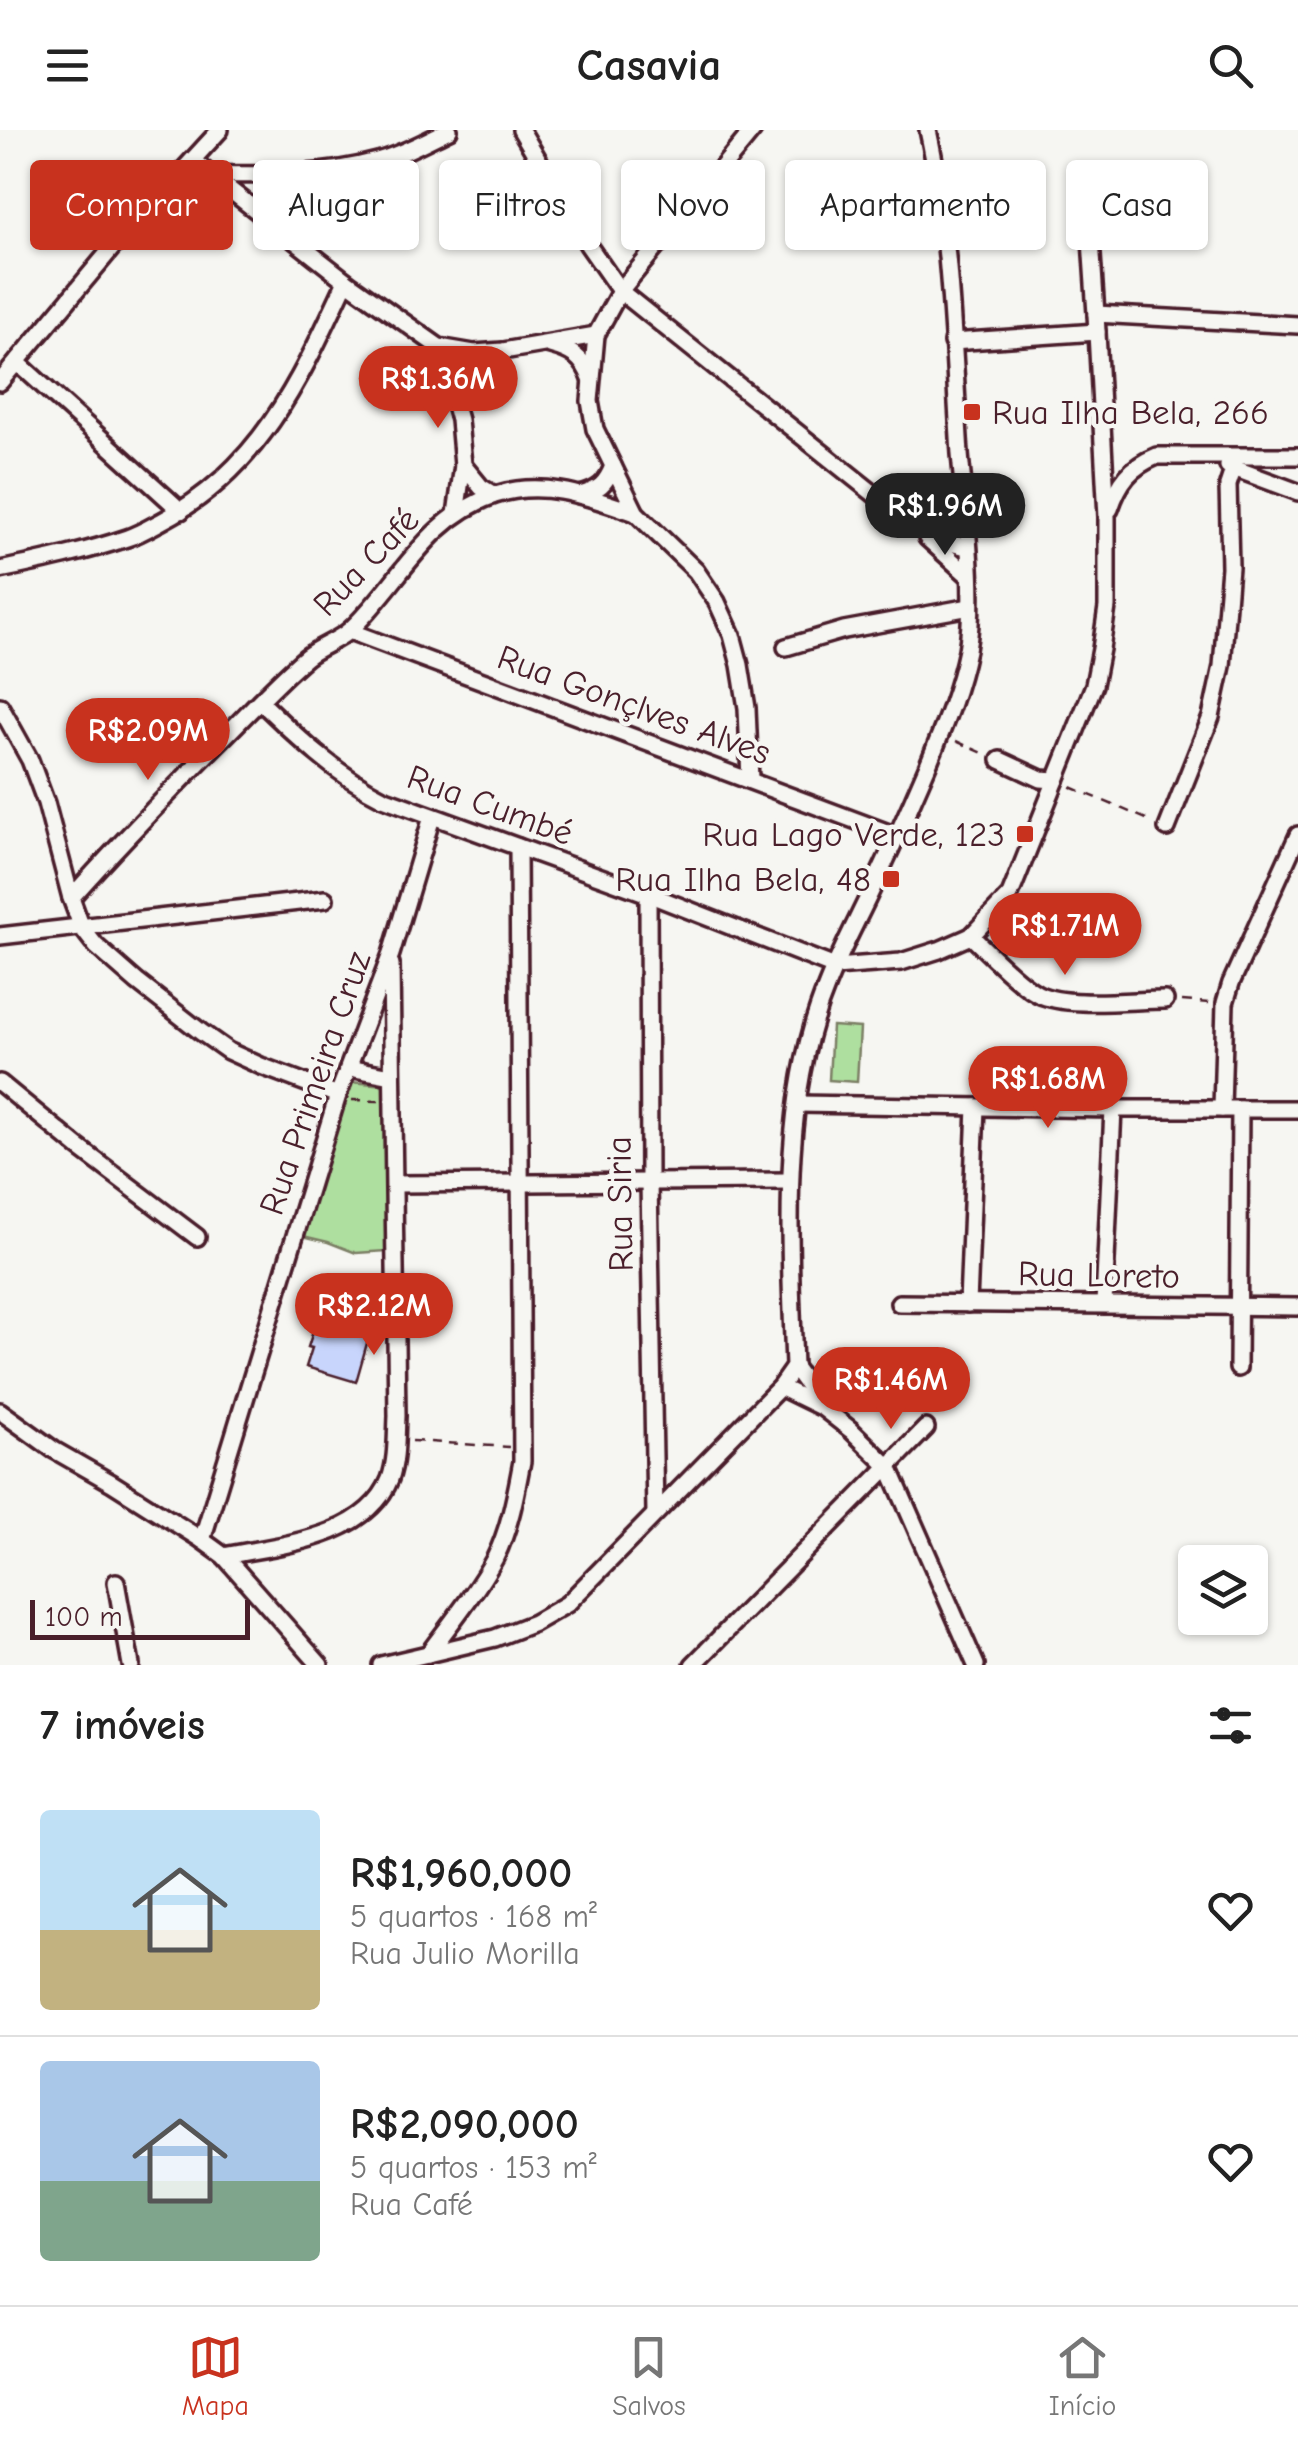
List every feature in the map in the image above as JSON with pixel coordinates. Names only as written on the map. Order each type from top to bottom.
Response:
[{"type":"street","points":[[194,160],[220,130]]},
{"type":"street","points":[[233,175],[327,172],[380,160],[449,130]]},
{"type":"street","points":[[521,130],[588,245],[620,291],[913,526],[968,576]]},
{"type":"street","points":[[750,780],[747,708],[732,634],[696,571],[636,513],[595,429],[590,402],[596,336],[620,291],[754,130]]},
{"type":"street","points":[[823,1408],[794,1367],[790,1181],[810,1040],[826,988],[898,836],[940,734],[958,688],[967,648],[967,546],[943,210],[928,130]]},
{"type":"street","points":[[233,192],[346,281],[439,347],[474,353],[503,351],[596,336]]},
{"type":"street","points":[[0,382],[110,250]]},
{"type":"street","points":[[835,967],[902,962],[938,950],[971,936],[1010,895],[1094,686],[1107,606],[1107,517],[1092,250]]},
{"type":"street","points":[[0,570],[131,537],[181,511],[220,483],[256,444],[286,401],[346,281]]},
{"type":"street","points":[[1096,314],[1298,325]]},
{"type":"street","points":[[952,342],[1097,332]]},
{"type":"street","points":[[545,344],[576,354],[586,365],[592,383]]},
{"type":"street","name":"Rua Café","points":[[71,898],[116,847],[309,654],[349,632],[416,550],[456,514],[463,465],[459,420],[439,347]]},
{"type":"street","points":[[450,383],[462,360],[474,353]]},
{"type":"street","points":[[17,362],[181,511]]},
{"type":"street","points":[[1107,517],[1125,476],[1141,462],[1157,456],[1298,456]]},
{"type":"street","points":[[1195,457],[1234,467],[1298,492]]},
{"type":"street","points":[[463,465],[494,496]]},
{"type":"street","points":[[580,494],[601,487],[613,466]]},
{"type":"street","points":[[1167,828],[1212,717],[1222,666],[1230,567],[1228,486],[1234,467]]},
{"type":"street","points":[[456,514],[494,496],[529,488],[580,494],[636,513]]},
{"type":"street","points":[[913,526],[946,542],[967,546]]},
{"type":"street","points":[[786,647],[844,630],[970,607]]},
{"type":"street","name":"Rua Gonçlves Alves","points":[[349,632],[898,836]]},
{"type":"street","name":"Rua Cumbé","points":[[260,701],[354,784],[382,798],[648,894],[835,967]]},
{"type":"street","points":[[0,706],[30,760],[46,803],[71,898],[82,928],[96,946],[228,1051],[338,1095]]},
{"type":"street","points":[[1000,760],[1042,779],[1056,780]]},
{"type":"street","name":"Rua Primeira Cruz","points":[[202,1540],[338,1095],[392,954],[432,817]]},
{"type":"street","points":[[1222,1109],[1225,1003],[1298,835]]},
{"type":"street","points":[[428,1654],[496,1555],[512,1511],[522,1448],[518,847]]},
{"type":"street","name":"Rua Siria","points":[[648,894],[655,1513]]},
{"type":"street","points":[[0,936],[325,899]]},
{"type":"street","points":[[971,936],[1033,992],[1049,998],[1165,1000]]},
{"type":"street","points":[[224,1556],[334,1531],[366,1511],[390,1479],[395,1440],[396,1184],[392,954]]},
{"type":"street","points":[[349,1068],[392,1084]]},
{"type":"street","points":[[0,1083],[197,1236]]},
{"type":"street","points":[[798,1104],[1298,1109]]},
{"type":"street","points":[[968,1304],[976,1107]]},
{"type":"street","points":[[1104,1304],[1113,1109]]},
{"type":"street","points":[[1238,1368],[1240,1109]]},
{"type":"street","points":[[396,1184],[790,1181]]},
{"type":"street","name":"Rua Loreto","points":[[900,1303],[1298,1307]]},
{"type":"street","points":[[381,1665],[495,1638],[568,1604],[780,1387],[794,1367]]},
{"type":"street","points":[[780,1387],[823,1408],[889,1467],[976,1665]]},
{"type":"street","points":[[0,1410],[54,1450],[224,1556],[320,1665]]},
{"type":"street","points":[[693,1665],[926,1428]]},
{"type":"street","points":[[116,1582],[131,1665]]},
{"type":"path","points":[[940,734],[1000,760]]},
{"type":"path","points":[[1056,780],[1167,828]]},
{"type":"path","points":[[1165,1000],[1225,1003]]},
{"type":"path","points":[[338,1095],[358,1102],[381,1100],[392,1084]]},
{"type":"path","points":[[395,1440],[522,1448]]},
{"type":"green space","points":[[832,1026],[860,1028],[857,1082],[829,1080]]},
{"type":"green space","points":[[349,1082],[388,1085],[386,1251],[356,1253],[303,1236]]},
{"type":"building","points":[[332,1324],[369,1336],[356,1382],[306,1367],[314,1328],[329,1333]]},
{"type":"place","name":"Rua Ilha Bela, 266","points":[[972,412]]},
{"type":"place","name":"Rua Lago Verde, 123","points":[[1025,834]]},
{"type":"place","name":"Rua Ilha Bela, 48","points":[[891,879]]}]
